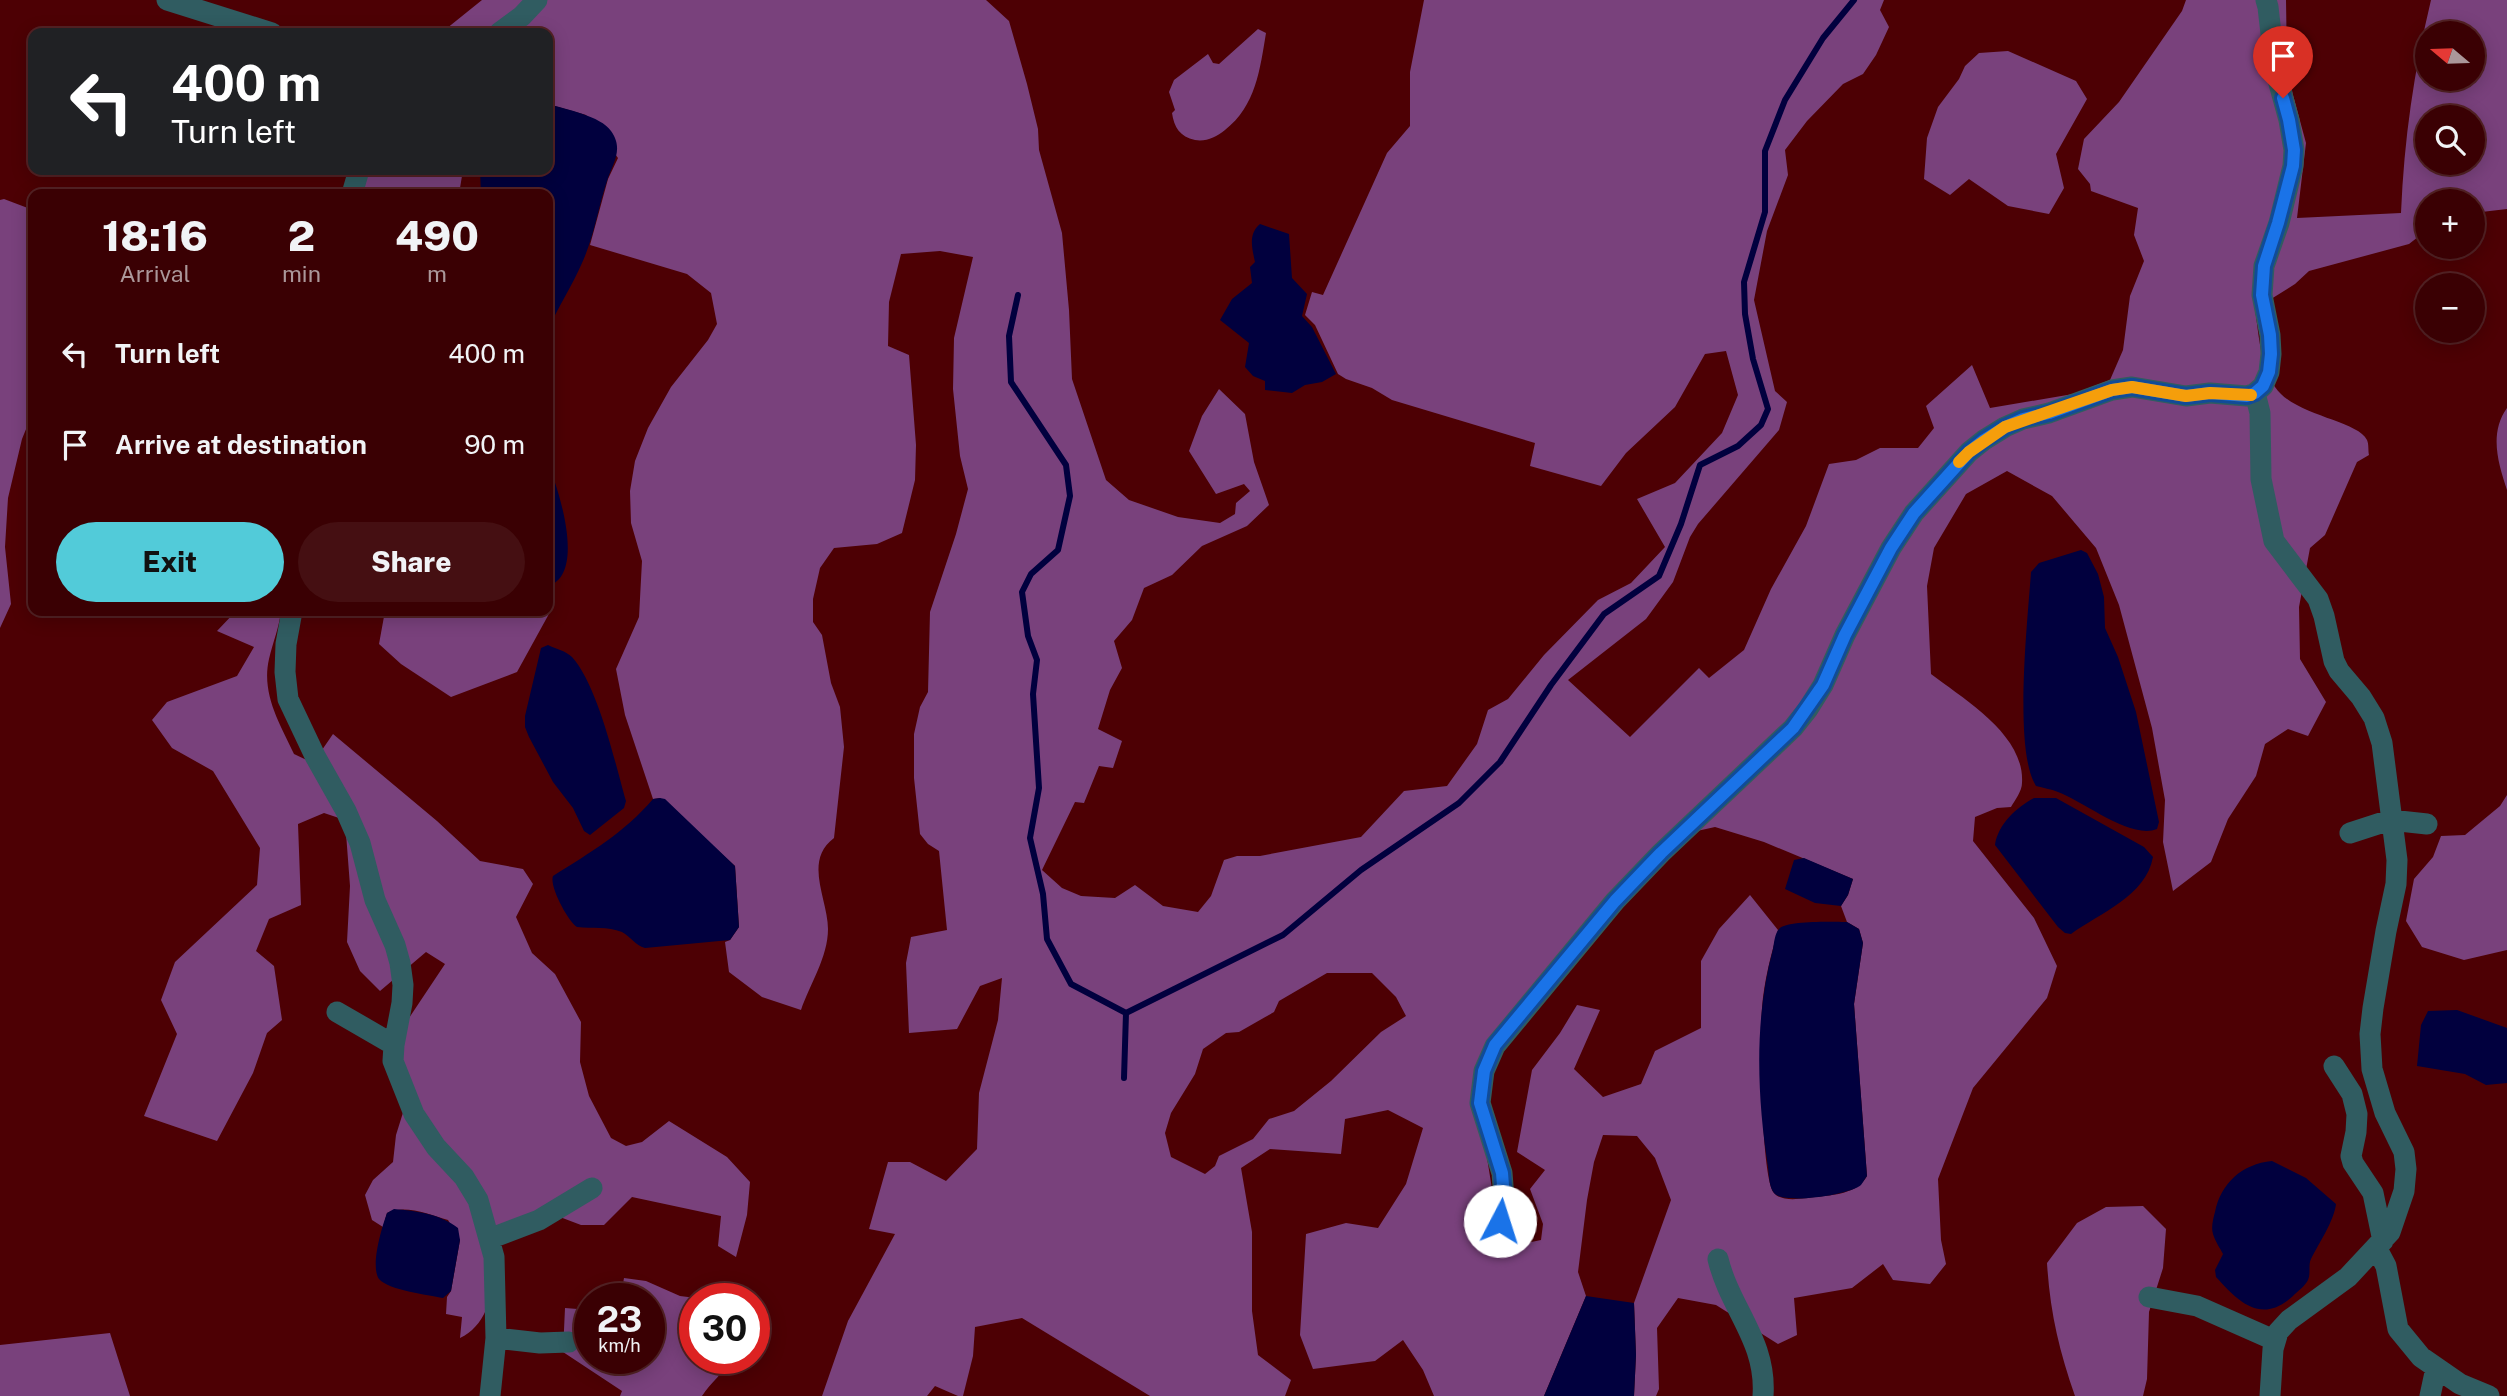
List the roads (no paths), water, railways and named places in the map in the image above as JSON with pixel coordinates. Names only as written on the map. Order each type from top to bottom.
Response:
[{"type":"street","points":[[167,0],[256,28]]},
{"type":"street","points":[[506,28],[537,0]]},
{"type":"street","points":[[1496,1244],[1504,1198],[1502,1173],[1480,1103],[1484,1071],[1495,1045],[1615,901],[1661,853],[1793,728],[1808,709],[1823,685],[1845,635],[1891,548],[1922,503],[1969,452],[2005,427],[2023,419],[2049,413],[2112,390],[2132,387],[2186,396],[2210,393],[2247,396],[2263,386],[2269,372],[2271,354],[2262,295],[2264,266],[2281,213],[2293,166],[2294,150],[2289,120],[2274,69],[2269,7],[2266,0]]},
{"type":"street","points":[[2255,393],[2260,413],[2261,479],[2274,541],[2318,599],[2334,661],[2374,718],[2382,743],[2397,860],[2396,884],[2370,1034],[2376,1088],[2404,1152],[2406,1169],[2404,1191],[2398,1210],[2390,1232],[2380,1245],[2333,1289],[2283,1325],[2274,1340],[2270,1396]]},
{"type":"street","points":[[291,616],[286,644],[288,699],[360,843],[374,900],[395,945],[400,964],[402,1003],[393,1062],[414,1114],[436,1147],[464,1177],[478,1200],[489,1239],[494,1266],[496,1338],[490,1396]]},
{"type":"street","points":[[2350,833],[2390,820],[2427,824]]},
{"type":"street","points":[[337,1012],[394,1045]]},
{"type":"street","points":[[2334,1066],[2352,1094],[2357,1114],[2352,1147],[2353,1163],[2373,1193],[2380,1245],[2398,1329],[2421,1357],[2459,1384],[2489,1396]]},
{"type":"street","points":[[489,1239],[539,1220],[592,1188]]},
{"type":"street","points":[[1718,1259],[1723,1278],[1752,1333],[1761,1358],[1763,1396]]},
{"type":"street","points":[[2149,1297],[2197,1306],[2274,1340]]},
{"type":"street","points":[[496,1338],[540,1343],[569,1342]]},
{"type":"street","points":[[2430,1396],[2436,1368]]},
{"type":"waterway","points":[[1126,1013],[1283,935],[1361,870],[1459,803],[1500,762],[1551,685],[1604,614],[1659,576],[1681,524],[1700,465],[1738,446],[1761,425],[1768,409],[1753,359],[1745,314],[1744,282],[1765,212],[1765,151],[1785,100],[1823,38],[1854,0]]},
{"type":"waterway","points":[[1018,295],[1009,336],[1011,382],[1066,465],[1070,496],[1058,550],[1031,574],[1022,592],[1028,636],[1037,660],[1033,694],[1039,788],[1030,838],[1043,894],[1047,939],[1071,984],[1126,1013],[1124,1078]]}]
